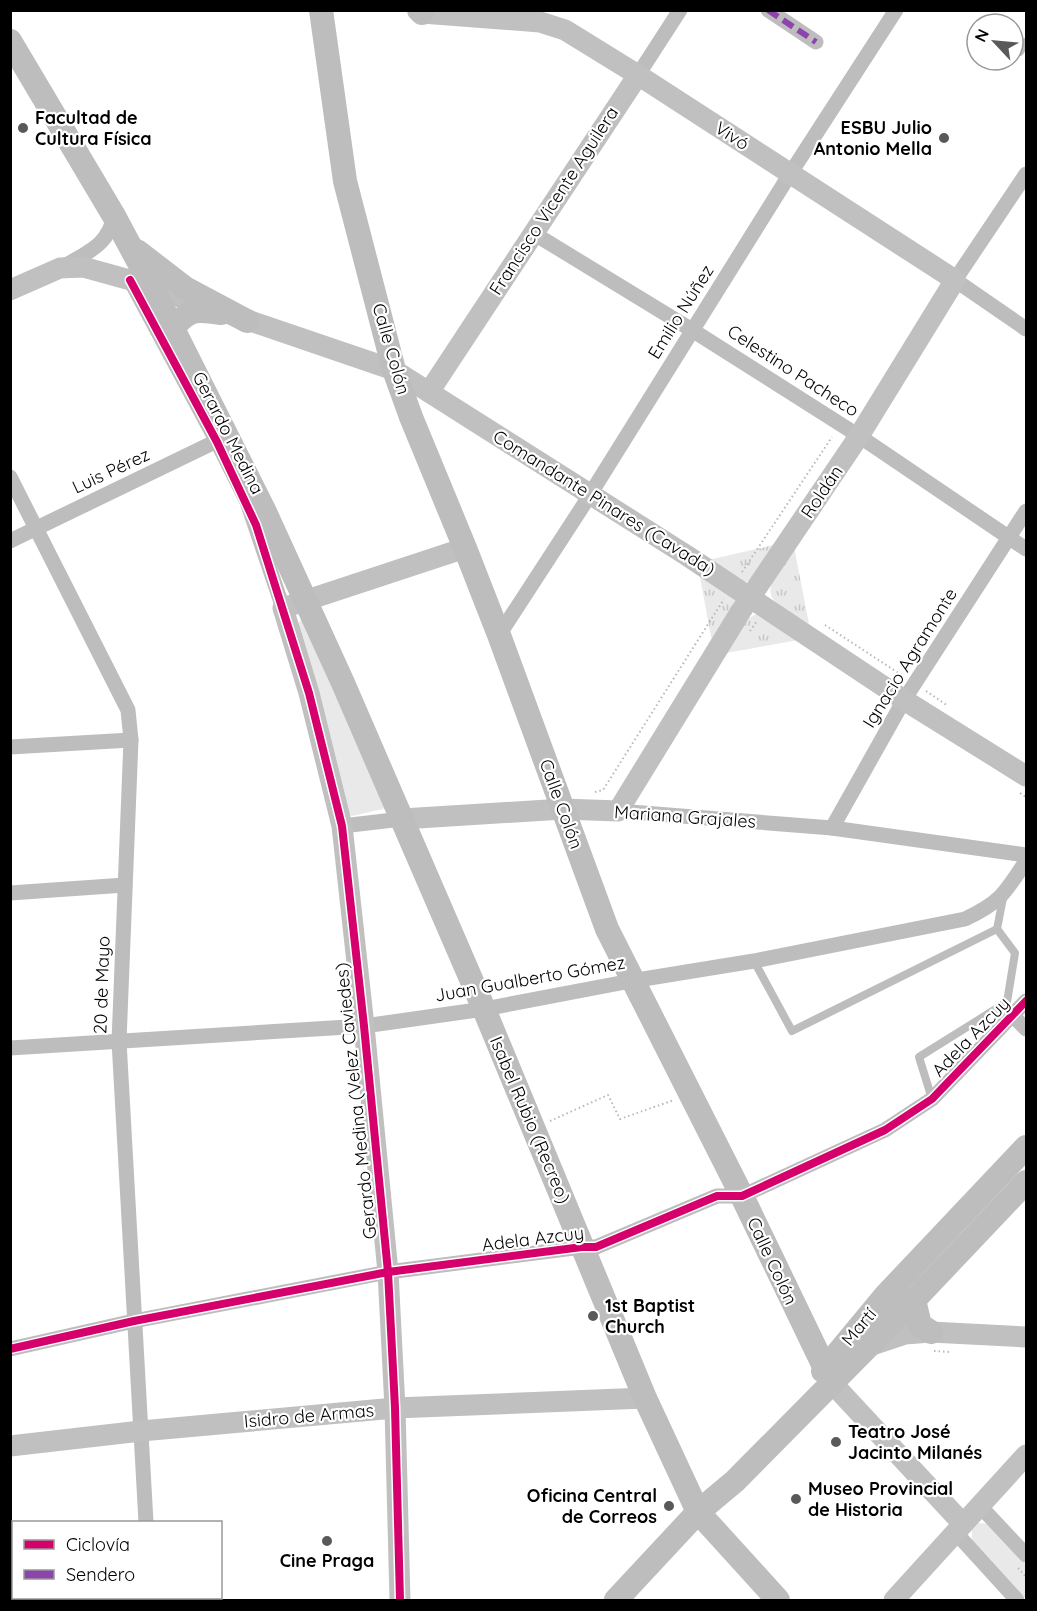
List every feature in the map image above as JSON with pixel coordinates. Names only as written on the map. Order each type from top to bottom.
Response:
[{"type":"main road","name":"Calle Colón","points":[[321,10],[345,181],[394,370],[411,417],[499,635],[607,929],[742,1196],[813,1347],[830,1352],[831,1369]]},
{"type":"main road","name":"Vivó","points":[[418,11],[547,23],[571,33],[955,280]]},
{"type":"main road","name":"Gerardo Medina","points":[[10,41],[114,216],[153,289],[222,439],[265,512],[294,604],[343,683]]},
{"type":"main road","name":"Francisco Vicente Aguilera","points":[[429,392],[638,75]]},
{"type":"main road","points":[[128,244],[185,288],[247,321]]},
{"type":"main road","name":"Comandante Pinares (Cavada)","points":[[60,268],[83,267],[130,280],[221,313],[394,370],[733,585],[904,700],[1026,776]]},
{"type":"main road","points":[[10,290],[60,268]]},
{"type":"main road","name":"Roldán","points":[[618,811],[758,602],[955,280]]},
{"type":"main road","points":[[172,328],[182,317],[194,310],[221,313]]},
{"type":"main road","points":[[294,604],[465,548]]},
{"type":"main road","name":"Gerardo Medina (Velez Caviedes)","points":[[294,604],[309,693],[342,826],[364,1026],[388,1272],[395,1408],[400,1600]]},
{"type":"main road","name":"Isabel Rubio (Recreo)","points":[[343,683],[484,1009],[645,1398],[699,1512],[778,1600]]},
{"type":"main road","name":"Mariana Grajales","points":[[402,819],[563,809],[618,811]]},
{"type":"main road","name":"Martí","points":[[616,1600],[699,1512],[735,1481],[831,1369],[886,1295],[1026,1147]]},
{"type":"main road","name":"Martí","points":[[831,1369],[898,1328],[914,1300],[1026,1182]]},
{"type":"main road","points":[[886,1295],[898,1328],[931,1332],[1026,1336]]},
{"type":"main road","points":[[914,1300],[920,1324],[931,1332]]},
{"type":"main road","points":[[831,1369],[960,1528]]},
{"type":"main road","name":"Isidro de Armas","points":[[10,1446],[141,1431],[395,1408],[645,1398]]},
{"type":"main road","points":[[894,1600],[1026,1455]]},
{"type":"street","name":"Francisco Vicente Aguilera","points":[[638,75],[680,10]]},
{"type":"street","points":[[768,10],[816,42]]},
{"type":"street","name":"Emilio Núñez","points":[[499,635],[896,10]]},
{"type":"street","name":"Roldán","points":[[955,280],[1026,174]]},
{"type":"street","points":[[60,268],[99,245],[107,236],[114,216]]},
{"type":"street","name":"Celestino Pacheco","points":[[533,233],[859,436],[1026,549]]},
{"type":"street","name":"Gerardo Medina","points":[[130,280],[222,439]]},
{"type":"street","name":"Vivó","points":[[955,280],[1026,328]]},
{"type":"street","name":"Luis Pérez","points":[[10,541],[222,439]]},
{"type":"street","name":"20 de Mayo","points":[[10,477],[128,710],[132,740],[119,1041],[146,1521]]},
{"type":"street","name":"Ignacio Agramonte","points":[[832,828],[904,700],[1026,511]]},
{"type":"street","points":[[10,747],[132,740]]},
{"type":"street","name":"Mariana Grajales","points":[[618,811],[832,828],[1026,855]]},
{"type":"street","name":"Mariana Grajales","points":[[342,826],[402,819]]},
{"type":"street","name":"Juan Gualberto Gómez","points":[[10,1048],[364,1026],[484,1009],[754,961],[952,923],[985,910],[1004,895],[1026,861]]},
{"type":"street","points":[[10,893],[125,885]]},
{"type":"street","name":"Adela Azcuy","points":[[10,1348],[134,1321],[388,1272],[596,1247],[717,1196],[742,1196],[885,1130],[932,1099],[1026,1001]]},
{"type":"street","points":[[1013,1016],[1026,1029]]},
{"type":"street","points":[[980,1506],[1026,1555]]},
{"type":"street","points":[[960,1528],[1017,1600]]},
{"type":"lane","points":[[932,1099],[919,1057],[1007,1002],[1015,953],[997,929],[1004,895]]},
{"type":"lane","points":[[754,961],[792,1031],[997,929]]},
{"type":"path","points":[[592,793],[603,790],[733,585],[840,424]]},
{"type":"path","points":[[750,631],[758,602]]},
{"type":"path","points":[[534,1129],[608,1095],[620,1119],[689,1095]]},
{"type":"green space","points":[[778,544],[753,581],[744,582],[708,560]]},
{"type":"green space","points":[[794,547],[809,624],[780,605],[773,599],[771,593],[773,579]]},
{"type":"green space","points":[[699,572],[739,603],[713,647]]},
{"type":"green space","points":[[760,613],[804,639],[726,653],[745,623]]},
{"type":"green space","points":[[306,619],[386,803],[383,809],[352,816],[348,814],[296,625]]},
{"type":"green space","points":[[978,1523],[989,1524],[1026,1565],[1026,1599],[972,1540],[972,1530]]},
{"type":"marked path","points":[[768,10],[816,42]]},
{"type":"cycle path","points":[[130,280],[217,442],[256,525],[309,693],[342,826],[388,1272],[395,1408],[400,1600]]},
{"type":"cycle path","points":[[10,1349],[134,1321],[388,1272],[596,1247],[717,1196],[742,1196],[885,1130],[932,1099],[1026,1001]]},
{"type":"place","name":"Facultad de Cultura Física","points":[[23,128]]},
{"type":"place","name":"ESBU Julio Antonio Mella","points":[[944,138]]},
{"type":"place","name":"1st Baptist Church","points":[[593,1316]]},
{"type":"place","name":"Teatro José Jacinto Milanés","points":[[836,1442]]},
{"type":"place","name":"Museo Provincial de Historia","points":[[796,1499]]},
{"type":"place","name":"Oficina Central de Correos","points":[[669,1506]]},
{"type":"place","name":"Cine Praga","points":[[327,1541]]}]
